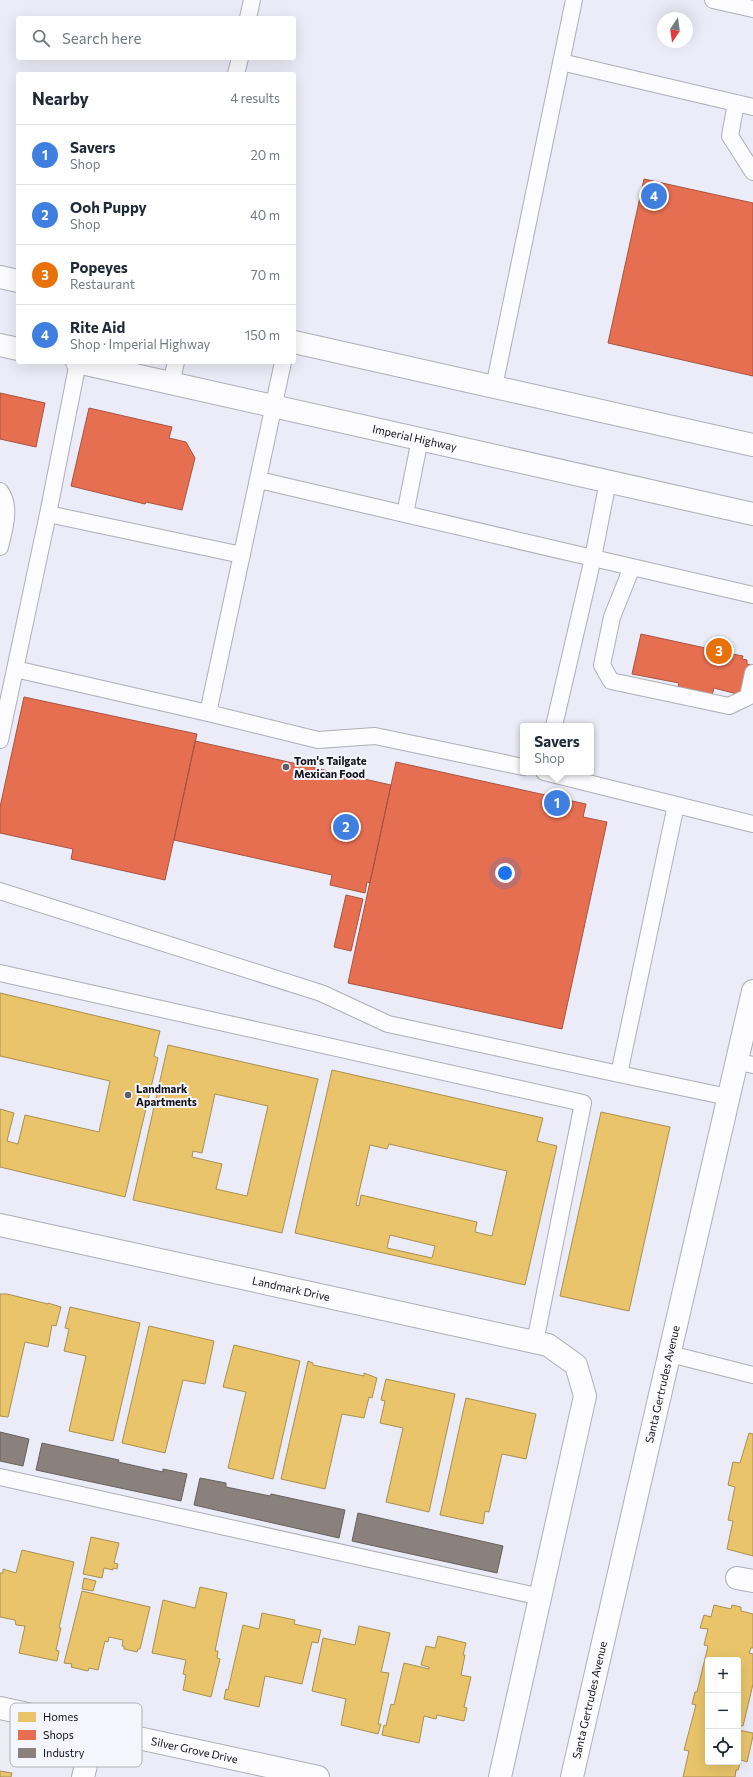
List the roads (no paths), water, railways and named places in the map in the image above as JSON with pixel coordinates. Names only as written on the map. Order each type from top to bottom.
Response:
[{"type":"main road","points":[[0,276],[16,280]]},
{"type":"main road","points":[[296,342],[753,445]]},
{"type":"main road","points":[[0,345],[16,349]]},
{"type":"main road","name":"Imperial Highway","points":[[86,364],[753,514]]},
{"type":"main road","name":"Santa Gertrudes Avenue","points":[[572,1777],[728,1097],[745,1063],[753,991]]},
{"type":"main road","name":"Landmark Drive","points":[[0,1225],[548,1345],[576,1365],[585,1396],[540,1597]]},
{"type":"main road","points":[[500,1777],[540,1597]]},
{"type":"main road","name":"Silver Grove Drive","points":[[0,1708],[10,1710]]},
{"type":"main road","name":"Silver Grove Drive","points":[[142,1738],[318,1777]]},
{"type":"main road","points":[[83,1777],[85,1767]]},
{"type":"lane","points":[[248,16],[252,0]]},
{"type":"lane","points":[[494,387],[574,0]]},
{"type":"lane","points":[[713,0],[753,9]]},
{"type":"lane","points":[[236,72],[240,60]]},
{"type":"lane","points":[[561,62],[753,107]]},
{"type":"lane","points":[[736,103],[730,136],[753,172]]},
{"type":"lane","points":[[0,740],[48,514],[77,364]]},
{"type":"lane","points":[[171,383],[176,364]]},
{"type":"lane","points":[[208,713],[283,364]]},
{"type":"lane","points":[[405,514],[420,439]]},
{"type":"lane","points":[[259,480],[753,595]]},
{"type":"lane","points":[[555,723],[593,558],[608,481]]},
{"type":"lane","points":[[0,491],[4,496],[6,519],[0,547]]},
{"type":"lane","points":[[48,514],[242,555]]},
{"type":"lane","points":[[632,567],[612,617],[602,665],[611,681],[729,706],[748,697],[753,673]]},
{"type":"lane","points":[[15,669],[318,740],[375,736],[520,766]]},
{"type":"lane","points":[[556,775],[753,824]]},
{"type":"lane","points":[[619,1074],[676,805]]},
{"type":"lane","points":[[0,891],[321,993],[388,1024],[728,1097]]},
{"type":"lane","points":[[0,973],[583,1103],[535,1342]]},
{"type":"lane","points":[[670,1354],[753,1374]]},
{"type":"lane","points":[[0,1477],[540,1597]]},
{"type":"place","name":"Rite Aid","points":[[654,196]]},
{"type":"place","name":"Popeyes","points":[[719,651]]},
{"type":"place","name":"Tom's Tailgate Mexican Food","points":[[286,767]]},
{"type":"place","name":"Savers","points":[[557,803]]},
{"type":"place","name":"Ooh Puppy","points":[[346,827]]},
{"type":"place","name":"Landmark Apartments","points":[[128,1095]]}]
